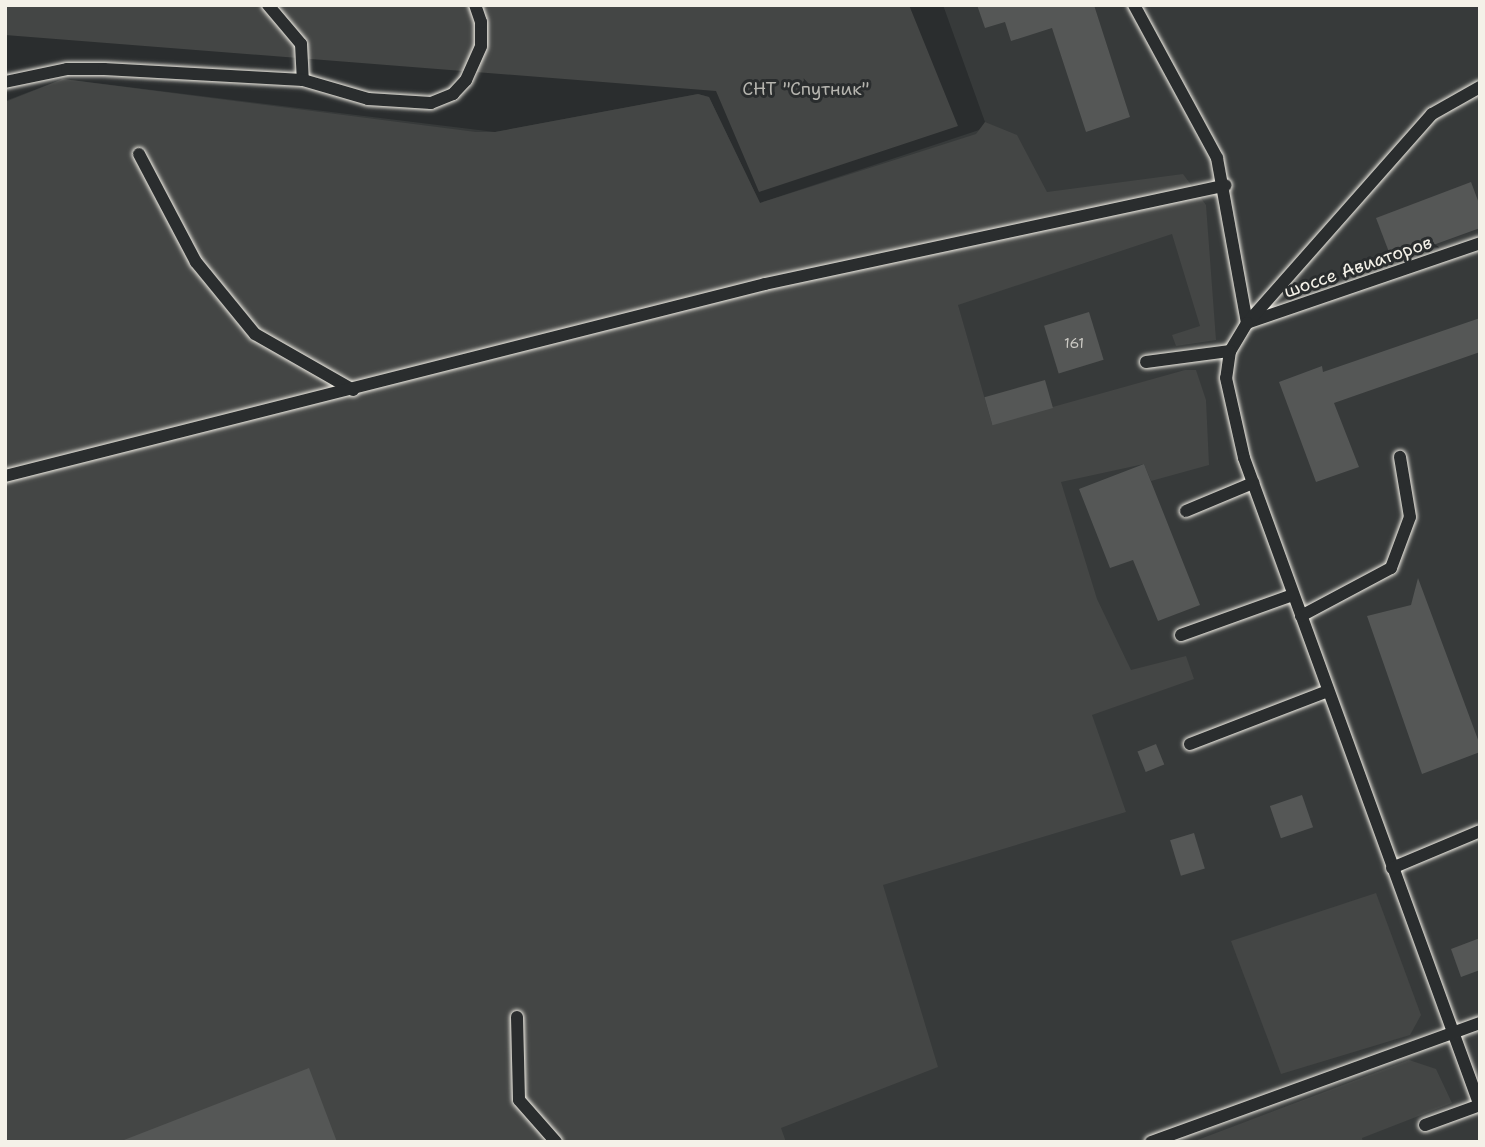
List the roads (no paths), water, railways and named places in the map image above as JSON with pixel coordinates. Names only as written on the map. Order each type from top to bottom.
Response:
[{"type":"lane","points":[[268,5],[301,44],[303,80]]},
{"type":"lane","points":[[5,82],[67,69],[303,80],[368,99],[431,103],[453,94],[466,80],[481,46],[481,22],[475,5]]},
{"type":"lane","points":[[1134,5],[1217,158],[1247,323]]},
{"type":"lane","points":[[1425,1125],[1480,1106],[1451,1033],[1253,483],[1231,416],[1226,378],[1230,351],[1247,323],[1432,114],[1480,87]]},
{"type":"lane","points":[[139,154],[196,262],[255,334],[353,390]]},
{"type":"lane","points":[[5,475],[353,390],[765,284],[1224,185]]},
{"type":"lane","name":"шоссе Авиаторов","points":[[1247,323],[1480,243]]},
{"type":"lane","points":[[1146,362],[1230,351]]},
{"type":"lane","points":[[1301,616],[1391,568],[1410,517],[1400,457]]},
{"type":"lane","points":[[1186,511],[1253,483]]},
{"type":"lane","points":[[1181,635],[1293,595]]},
{"type":"lane","points":[[1190,744],[1328,691]]},
{"type":"lane","points":[[1392,868],[1480,831]]},
{"type":"lane","points":[[517,1017],[519,1100],[556,1142]]},
{"type":"lane","points":[[1151,1142],[1480,1023]]},
{"type":"park label","name":"СНТ \"Спутник\"","points":[[806,89]]}]
